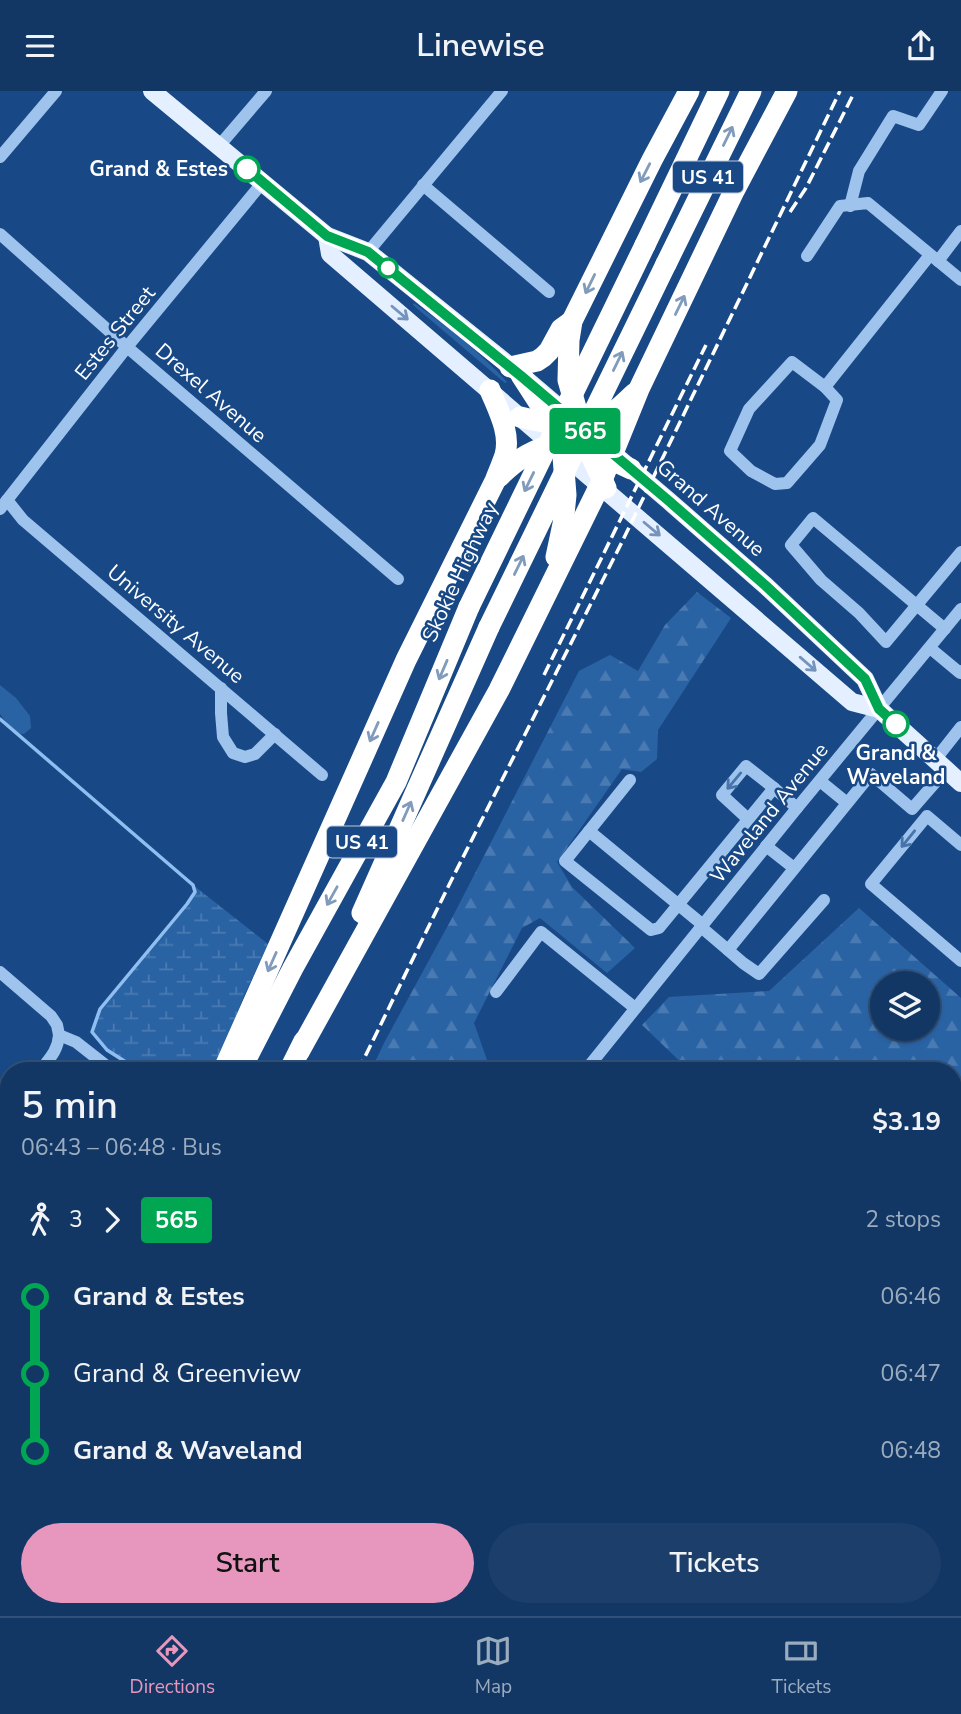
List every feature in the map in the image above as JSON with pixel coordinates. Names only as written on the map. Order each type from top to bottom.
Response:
[{"type":"highway","points":[[603,486],[580,425],[568,380],[572,321],[689,91]]},
{"type":"highway","name":"Skokie Highway","points":[[245,1062],[293,968],[396,782],[469,607],[719,91]]},
{"type":"highway","name":"US 41","points":[[294,1062],[489,627],[751,91]]},
{"type":"highway","points":[[734,191],[777,91]]},
{"type":"highway","points":[[294,1062],[499,690],[552,580],[603,486],[639,389],[734,191],[787,91]]},
{"type":"highway","points":[[552,580],[565,509],[566,478],[552,423],[515,371],[543,357],[561,329],[572,321]]},
{"type":"highway","points":[[520,417],[540,422],[580,425],[608,416],[639,389]]},
{"type":"highway","points":[[227,1062],[406,660],[495,481],[506,452],[505,432],[503,419],[490,390]]},
{"type":"highway","points":[[495,481],[525,454],[545,446],[588,449],[612,456],[631,469]]},
{"type":"main road","name":"Grand Avenue","points":[[152,91],[327,236],[368,252],[580,425],[612,456]]},
{"type":"main road","name":"Grand Avenue","points":[[327,236],[330,254],[852,702],[879,709]]},
{"type":"main road","name":"Grand Avenue","points":[[631,469],[766,586],[865,679],[879,709],[961,783]]},
{"type":"street","points":[[0,157],[56,91]]},
{"type":"street","points":[[219,146],[266,91]]},
{"type":"street","points":[[368,252],[502,91]]},
{"type":"street","points":[[850,206],[859,171],[893,116],[919,125],[942,91]]},
{"type":"street","name":"Estes Street","points":[[4,505],[127,347],[263,182]]},
{"type":"street","points":[[423,185],[549,292]]},
{"type":"street","points":[[807,256],[840,206],[868,203],[961,280]]},
{"type":"street","points":[[825,387],[934,258],[961,231]]},
{"type":"street","name":"Drexel Avenue","points":[[0,234],[127,347],[398,579]]},
{"type":"street","points":[[792,362],[825,387],[837,400],[820,445],[787,483],[775,484],[751,471],[730,451],[749,409],[792,362]]},
{"type":"street","name":"University Avenue","points":[[4,505],[322,775]]},
{"type":"street","points":[[945,629],[916,605],[813,518],[791,545],[821,580],[859,613],[886,642],[916,605],[961,552]]},
{"type":"street","name":"Waveland Avenue","points":[[592,1062],[961,609]]},
{"type":"street","points":[[930,648],[960,673]]},
{"type":"street","points":[[221,688],[223,737],[233,753],[245,757],[255,754],[275,734]]},
{"type":"street","points":[[728,950],[871,774],[912,809],[941,765],[961,727]]},
{"type":"street","points":[[748,819],[722,795],[746,766],[797,808]]},
{"type":"street","points":[[630,780],[565,861],[651,930],[660,928],[774,788]]},
{"type":"street","points":[[820,781],[847,803]]},
{"type":"street","points":[[959,841],[926,816],[871,884],[961,961]]},
{"type":"street","points":[[589,831],[759,974],[824,899]]},
{"type":"street","points":[[766,846],[794,868]]},
{"type":"street","points":[[496,992],[541,932],[635,1009]]},
{"type":"street","points":[[0,972],[51,1016],[57,1025],[58,1043],[47,1062]]},
{"type":"street","points":[[59,1035],[76,1042],[102,1062]]},
{"type":"green space","points":[[414,303],[463,340],[507,382],[413,305]]},
{"type":"green space","points":[[697,592],[731,618],[658,730],[657,759],[641,772],[622,769],[557,862],[572,887],[635,948],[607,973],[540,918],[522,928],[474,1023],[490,1062],[375,1062],[579,671],[610,655],[638,671],[665,625]]},
{"type":"green space","points":[[0,685],[16,698],[30,716],[31,728],[24,734],[14,733],[0,714]]},
{"type":"green space","points":[[193,885],[268,944],[218,1062],[126,1062],[107,1050],[92,1032],[100,1009],[195,892]]},
{"type":"green space","points":[[859,908],[930,971],[870,971],[870,1041],[940,1041],[940,979],[961,998],[961,1062],[681,1062],[642,1025],[669,997],[769,991]]},
{"type":"waterway","points":[[0,719],[193,885],[195,892],[187,904],[100,1009],[92,1032],[107,1050],[126,1062]]},
{"type":"railway","points":[[362,1062],[622,542],[840,91]]},
{"type":"railway","points":[[790,212],[806,188],[853,95]]},
{"type":"railway","points":[[544,675],[706,345]]},
{"type":"bus line","name":"565","points":[[247,169],[327,236],[368,252],[669,501],[766,586],[865,679],[879,709],[896,724]]},
{"type":"place","name":"Grand & Estes","points":[[247,169]]},
{"type":"place","name":"Grand & Waveland","points":[[896,724]]}]
